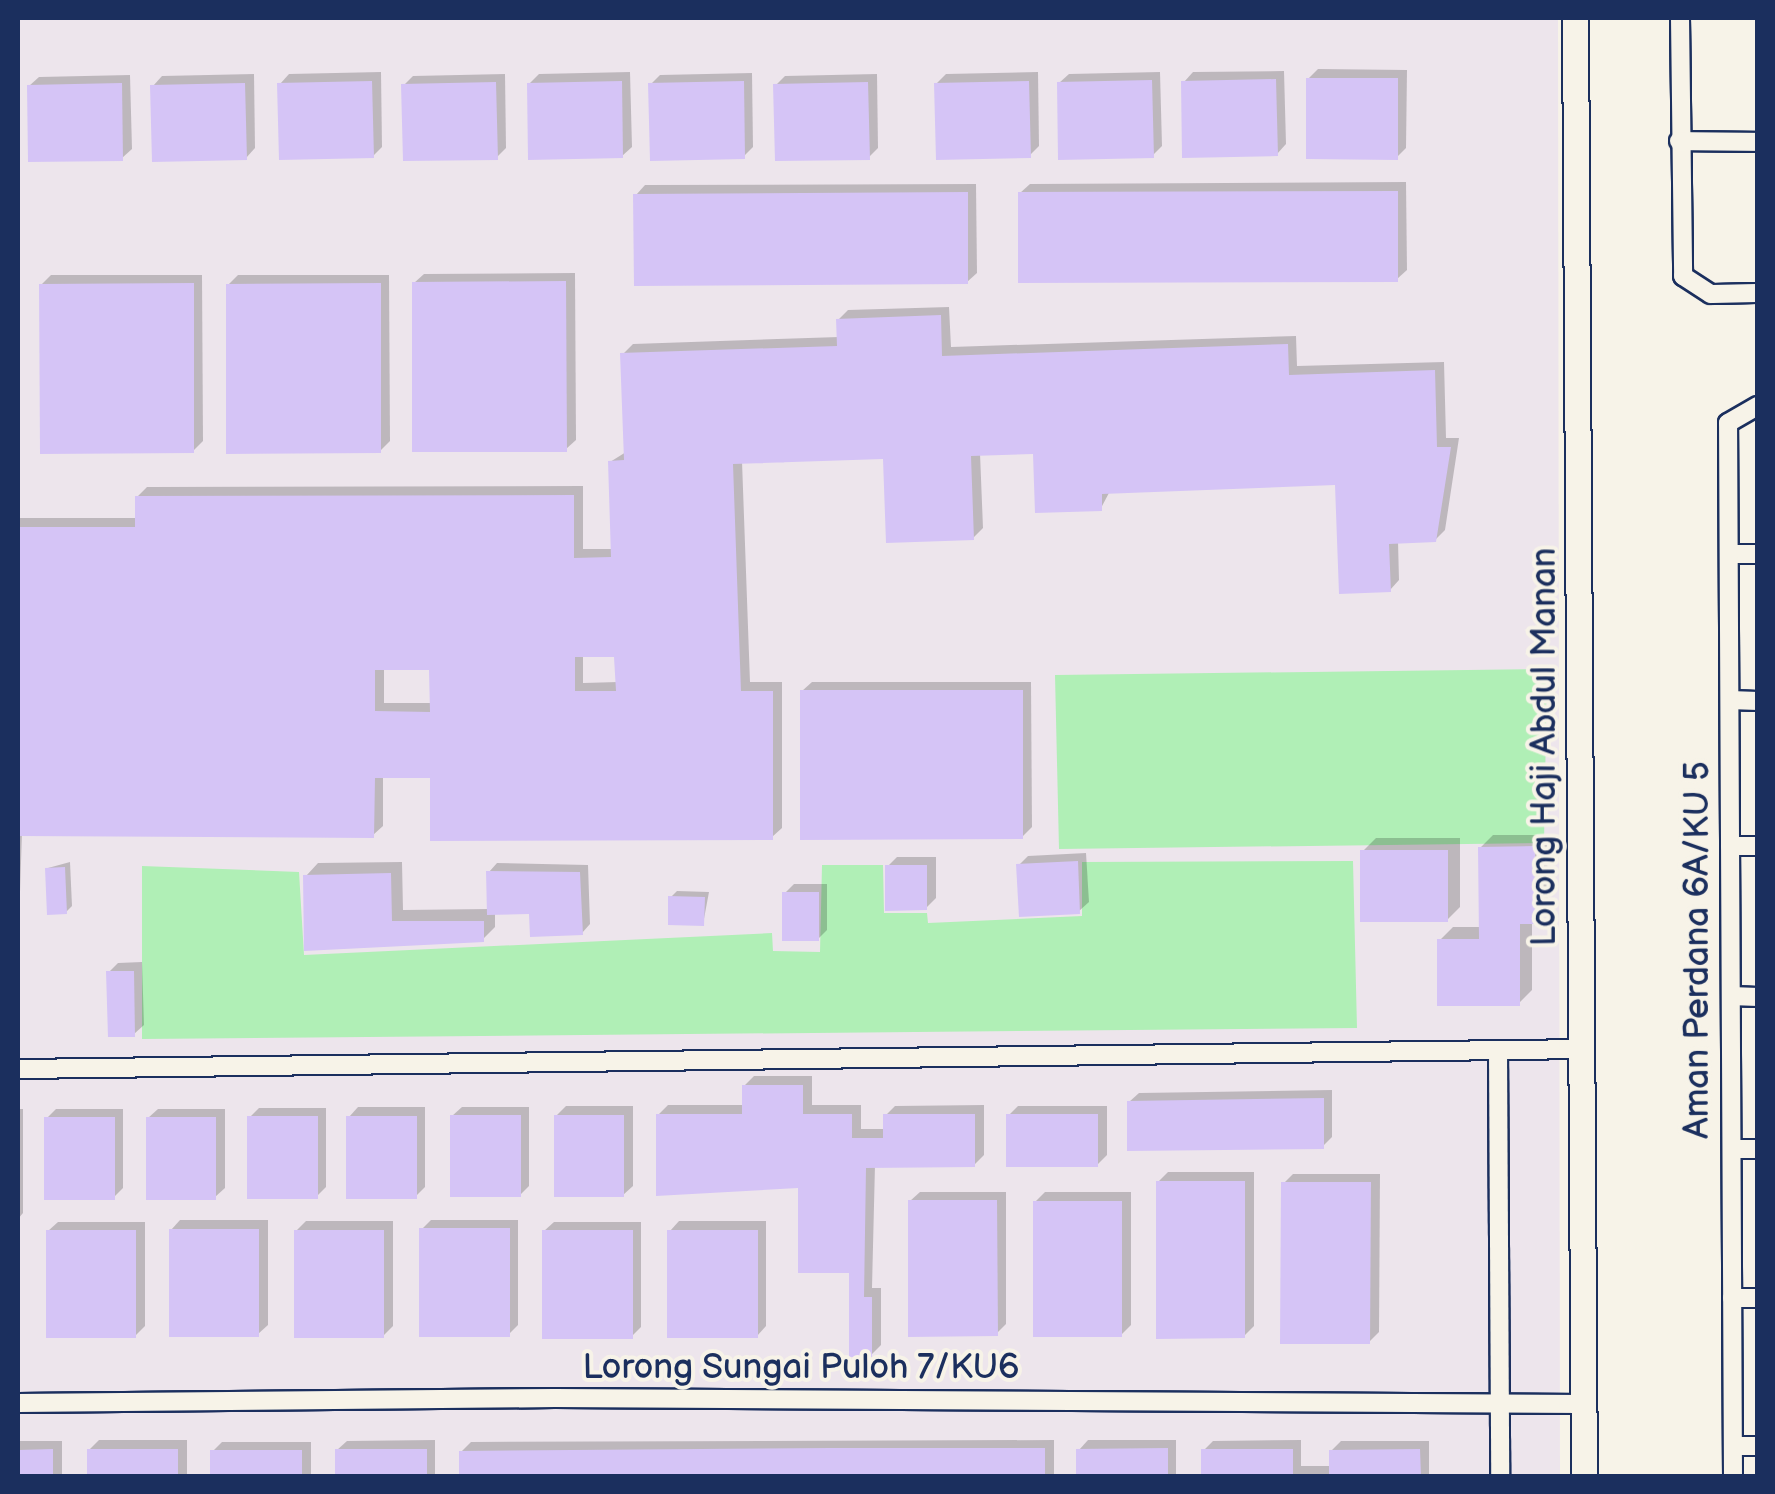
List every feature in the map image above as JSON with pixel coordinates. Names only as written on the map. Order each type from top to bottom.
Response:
[{"type":"street","name":"Lorong Haji Abdul Manan","points":[[1574,18],[1584,1476]]},
{"type":"street","points":[[1680,18],[1683,276],[1711,294],[1758,293]]},
{"type":"street","points":[[1679,141],[1758,142]]},
{"type":"street","name":"Aman Perdana 6A/KU 5","points":[[1733,1476],[1728,422],[1758,406]]},
{"type":"street","points":[[1729,554],[1758,554]]},
{"type":"street","points":[[1730,700],[1758,700]]},
{"type":"street","points":[[1730,846],[1758,846]]},
{"type":"street","points":[[1731,996],[1758,996]]},
{"type":"street","points":[[18,1069],[1581,1049]]},
{"type":"street","points":[[1498,1050],[1500,1476]]},
{"type":"street","points":[[1732,1149],[1758,1149]]},
{"type":"street","points":[[1732,1298],[1758,1298]]},
{"type":"street","name":"Lorong Sungai Puloh 7/KU6","points":[[18,1403],[555,1398],[1583,1404]]},
{"type":"street","points":[[1733,1446],[1758,1446]]},
{"type":"shaded area","points":[[18,18],[1558,18],[1560,1476],[18,1476]]},
{"type":"green space","points":[[1547,669],[1544,843],[1059,849],[1055,675]]},
{"type":"green space","points":[[1353,861],[1357,1028],[142,1039],[142,866],[299,872],[304,955],[772,933],[773,951],[820,952],[822,865],[883,865],[884,913],[927,913],[928,923],[1082,916],[1082,862]]},
{"type":"building","points":[[1306,78],[1398,78],[1398,160],[1306,159]]},
{"type":"building","points":[[1276,79],[1278,156],[1182,158],[1181,81]]},
{"type":"building","points":[[1152,80],[1154,158],[1058,160],[1057,82]]},
{"type":"building","points":[[372,81],[374,158],[279,160],[277,83]]},
{"type":"building","points":[[622,81],[623,158],[528,160],[527,83]]},
{"type":"building","points":[[744,81],[745,159],[650,161],[648,83]]},
{"type":"building","points":[[1029,81],[1031,158],[936,160],[934,83]]},
{"type":"building","points":[[496,82],[498,160],[403,161],[401,84]]},
{"type":"building","points":[[868,82],[870,160],[775,161],[773,84]]},
{"type":"building","points":[[122,83],[123,161],[28,162],[27,85]]},
{"type":"building","points":[[245,83],[247,160],[152,162],[150,85]]},
{"type":"building","points":[[1398,191],[1398,282],[1018,283],[1018,192]]},
{"type":"building","points":[[968,192],[968,284],[634,286],[633,194]]},
{"type":"building","points":[[566,281],[567,452],[412,452],[412,282]]},
{"type":"building","points":[[194,283],[194,453],[40,454],[39,284]]},
{"type":"building","points":[[381,283],[381,453],[226,454],[226,284]]},
{"type":"building","points":[[941,315],[942,356],[1288,344],[1289,375],[1435,370],[1437,447],[1451,447],[1436,542],[1389,544],[1391,592],[1339,594],[1335,485],[1102,494],[1102,511],[1035,513],[1033,454],[971,456],[974,540],[886,543],[883,459],[733,464],[741,691],[773,691],[773,840],[430,841],[430,778],[375,778],[374,838],[18,836],[18,527],[135,527],[135,496],[574,495],[574,558],[611,557],[608,461],[624,460],[620,353],[837,346],[836,319]],"holes":[[[575,657],[614,657],[616,691],[575,691]],[[375,670],[429,670],[430,712],[375,711]]]},
{"type":"building","points":[[800,690],[1023,690],[1023,839],[800,840]]},
{"type":"building","points":[[1535,846],[1536,924],[1520,924],[1520,1006],[1437,1006],[1437,939],[1479,939],[1478,847]]},
{"type":"building","points":[[1360,850],[1448,850],[1448,922],[1360,922]]},
{"type":"building","points":[[1078,861],[1080,914],[1019,917],[1016,864]]},
{"type":"building","points":[[885,865],[927,865],[927,910],[885,911]]},
{"type":"building","points":[[65,867],[67,914],[47,915],[45,868]]},
{"type":"building","points":[[486,871],[580,872],[583,935],[530,937],[529,914],[487,915]]},
{"type":"building","points":[[391,873],[392,921],[484,921],[484,942],[304,951],[303,875]]},
{"type":"building","points":[[782,892],[819,892],[819,941],[782,941]]},
{"type":"building","points":[[668,896],[705,897],[704,926],[668,925]]},
{"type":"building","points":[[106,971],[134,971],[135,1037],[108,1037]]},
{"type":"building","points":[[742,1085],[803,1085],[803,1114],[852,1114],[852,1138],[883,1138],[883,1114],[975,1114],[975,1167],[866,1168],[864,1297],[872,1297],[872,1357],[849,1357],[849,1273],[798,1273],[798,1188],[656,1196],[656,1114],[742,1114]]},
{"type":"building","points":[[1324,1098],[1324,1149],[1127,1151],[1127,1101]]},
{"type":"building","points":[[1006,1114],[1098,1114],[1098,1167],[1006,1167]]},
{"type":"building","points":[[450,1115],[521,1115],[521,1197],[450,1197]]},
{"type":"building","points":[[554,1115],[624,1115],[624,1197],[554,1197]]},
{"type":"building","points":[[247,1116],[318,1116],[318,1199],[247,1199]]},
{"type":"building","points":[[346,1116],[417,1116],[417,1199],[346,1199]]},
{"type":"building","points":[[44,1117],[115,1117],[115,1200],[44,1200]]},
{"type":"building","points":[[146,1117],[216,1117],[216,1200],[146,1200]]},
{"type":"building","points":[[1156,1181],[1245,1181],[1245,1338],[1156,1339]]},
{"type":"building","points":[[1281,1182],[1371,1182],[1370,1344],[1280,1344]]},
{"type":"building","points":[[908,1200],[997,1200],[998,1336],[908,1337]]},
{"type":"building","points":[[1033,1201],[1122,1201],[1122,1337],[1033,1337]]},
{"type":"building","points":[[419,1228],[510,1228],[510,1337],[419,1337]]},
{"type":"building","points":[[169,1229],[259,1229],[259,1337],[169,1337]]},
{"type":"building","points":[[46,1230],[136,1230],[136,1338],[46,1338]]},
{"type":"building","points":[[294,1230],[384,1230],[384,1338],[294,1338]]},
{"type":"building","points":[[542,1230],[633,1230],[633,1339],[542,1339]]},
{"type":"building","points":[[667,1230],[758,1230],[758,1338],[667,1338]]},
{"type":"building","points":[[1045,1448],[1045,1476],[459,1476],[459,1451]]},
{"type":"building","points":[[1168,1448],[1168,1476],[1076,1476],[1076,1449]]},
{"type":"building","points":[[53,1449],[53,1476],[18,1476],[18,1450]]},
{"type":"building","points":[[87,1449],[178,1449],[178,1476],[87,1476]]},
{"type":"building","points":[[335,1449],[427,1449],[427,1476],[335,1476]]},
{"type":"building","points":[[1201,1449],[1293,1449],[1293,1476],[1201,1476]]},
{"type":"building","points":[[1420,1449],[1421,1476],[1329,1476],[1329,1450]]},
{"type":"building","points":[[210,1450],[302,1450],[302,1476],[210,1476]]}]
